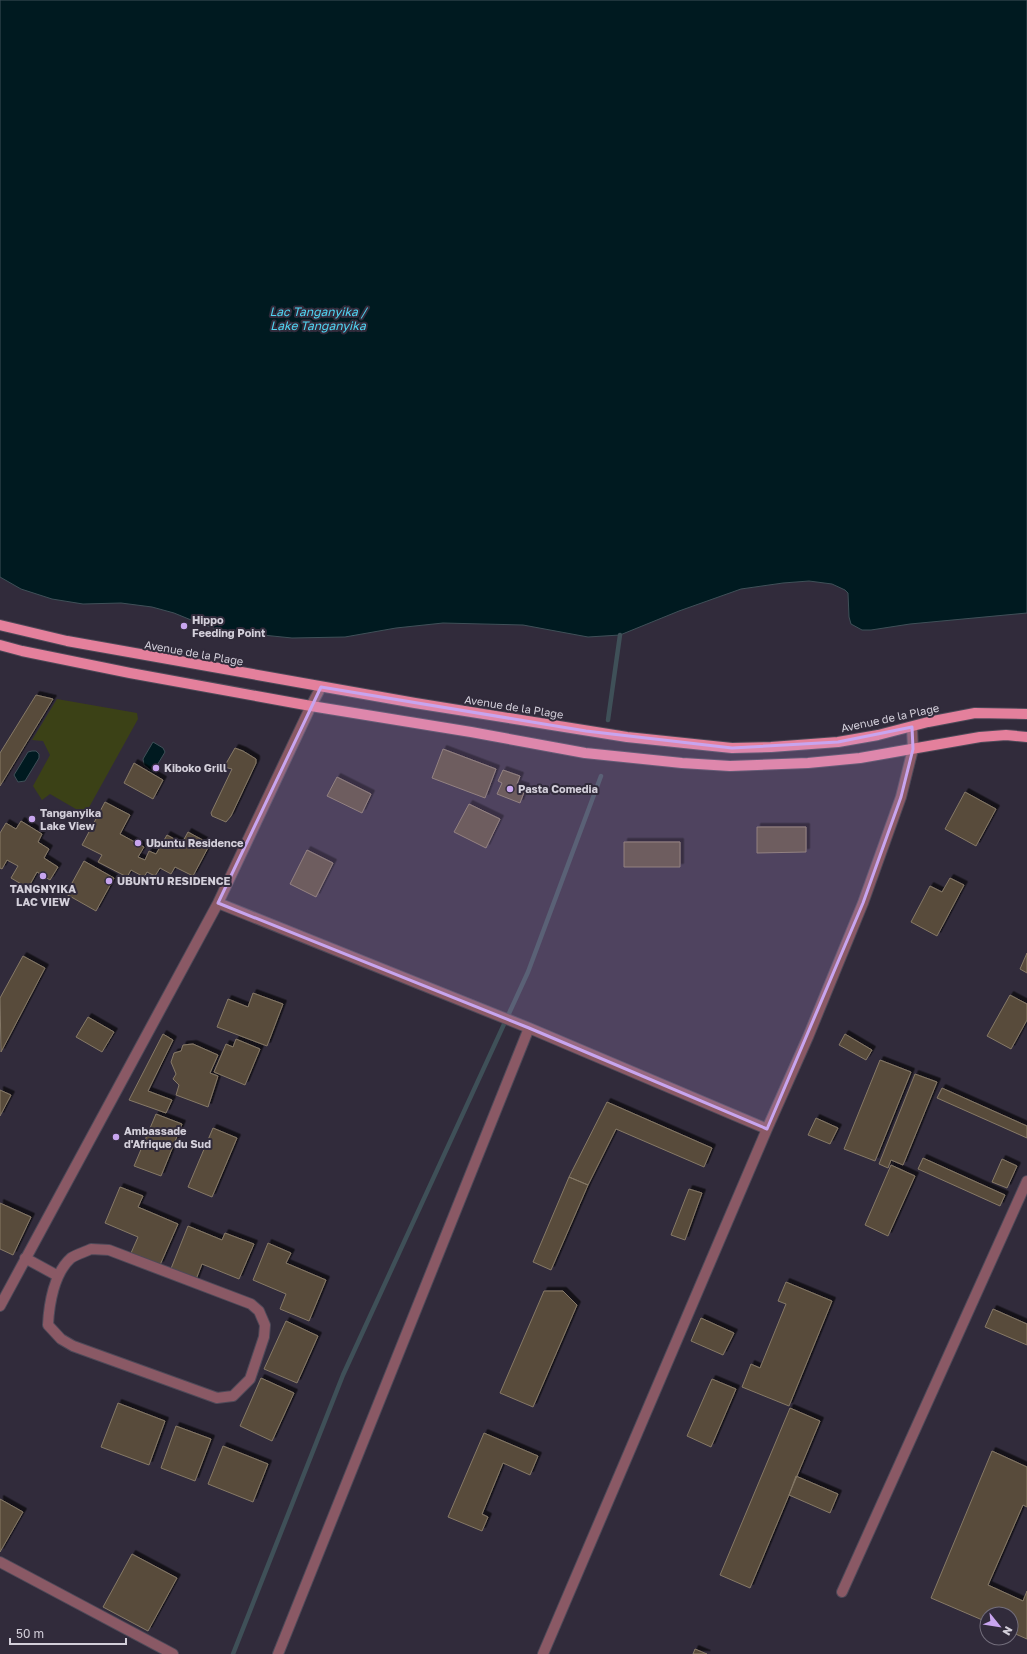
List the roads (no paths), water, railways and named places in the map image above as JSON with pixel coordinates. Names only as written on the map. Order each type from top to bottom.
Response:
[{"type":"main road","name":"Avenue de la Plage","points":[[0,625],[67,642],[586,732],[627,738],[732,748],[772,747],[838,742],[975,713],[1027,714]]},
{"type":"main road","points":[[0,645],[22,651],[130,673],[311,706],[471,732],[585,753],[682,763],[730,766],[808,763],[860,758],[980,736],[1006,735],[1027,737]]},
{"type":"street","points":[[0,1306],[218,903],[321,687]]},
{"type":"street","points":[[543,1654],[808,1036],[863,903],[901,797],[913,749],[912,727]]},
{"type":"street","points":[[218,903],[489,1013],[530,1028],[767,1129]]},
{"type":"street","points":[[278,1654],[530,1028]]},
{"type":"street","points":[[842,1592],[1027,1181]]},
{"type":"street","points":[[91,1249],[109,1250],[251,1304],[259,1311],[265,1325],[264,1337],[250,1378],[233,1396],[217,1398],[73,1346],[61,1339],[48,1325],[49,1305],[58,1276],[71,1258],[91,1249]]},
{"type":"street","points":[[25,1258],[58,1276]]},
{"type":"street","points":[[0,1562],[172,1654]]},
{"type":"water","name":"Lac Tanganyika / Lake Tanganyika","points":[[0,0],[1027,0],[1027,613],[862,630],[851,624],[849,617],[848,593],[845,590],[832,584],[809,581],[741,589],[679,611],[620,635],[588,637],[523,625],[443,623],[396,628],[345,637],[292,638],[223,631],[174,613],[152,607],[121,603],[83,604],[52,599],[21,589],[0,577]]},
{"type":"water","points":[[153,742],[163,748],[165,752],[153,772],[144,765],[143,759]]},
{"type":"water","points":[[36,751],[39,754],[39,758],[25,781],[18,782],[14,775],[28,752]]},
{"type":"waterway","points":[[608,720],[620,635]]},
{"type":"waterway","points":[[233,1654],[343,1375],[528,972],[601,776]]},
{"type":"place","name":"Hippo Feeding Point","points":[[184,626]]},
{"type":"place","name":"Kiboko Grill","points":[[156,768]]},
{"type":"place","name":"Pasta Comedia","points":[[510,789]]},
{"type":"place","name":"Tanganyika Lake View","points":[[32,819]]},
{"type":"place","name":"Ubuntu Residence","points":[[138,843]]},
{"type":"place","name":"TANGNYIKA LAC VIEW","points":[[43,876]]},
{"type":"place","name":"UBUNTU RESIDENCE","points":[[109,881]]},
{"type":"place","name":"Ambassade d'Afrique du Sud","points":[[116,1137]]}]
